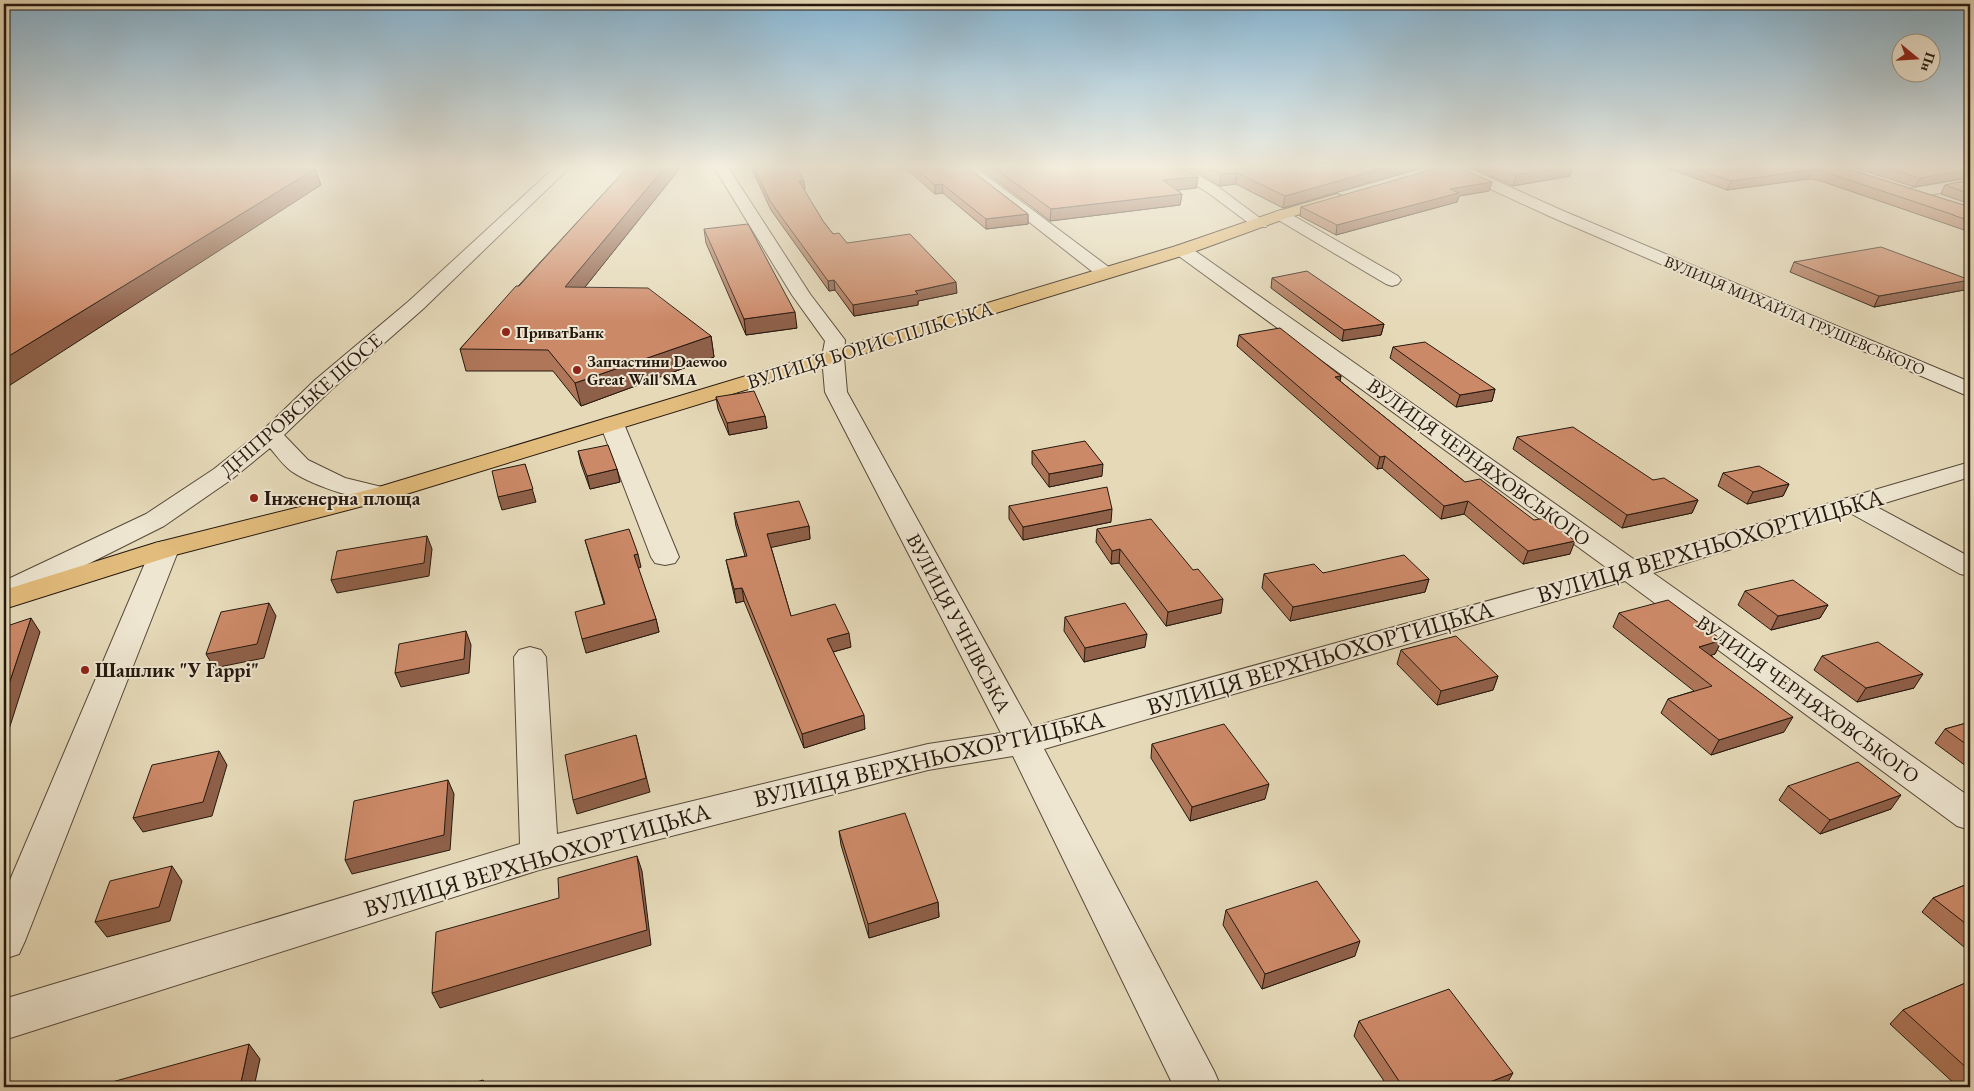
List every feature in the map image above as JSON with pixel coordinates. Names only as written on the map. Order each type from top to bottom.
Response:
[{"type":"main road","name":"ВУЛИЦЯ БОРИСПІЛЬСЬКА","points":[[4,600],[165,549],[381,494],[833,357],[1104,272],[1182,250],[1276,218]]},
{"type":"street","name":"ДНІПРОВСЬКЕ ШОСЕ","points":[[4,592],[56,569],[155,520],[223,474],[271,435],[323,385],[416,305],[509,218]]},
{"type":"street","name":"ВУЛИЦЯ УЧНІВСЬКА","points":[[753,218],[801,295],[823,327],[835,340],[833,357],[836,392],[1023,742],[1198,1087]]},
{"type":"street","points":[[1033,218],[1104,272]]},
{"type":"street","points":[[1252,218],[1260,224]]},
{"type":"street","points":[[1284,218],[1392,280]]},
{"type":"street","name":"ВУЛИЦЯ МИХАЙЛА ГРУШЕВСЬКОГО","points":[[1567,218],[1970,390]]},
{"type":"street","name":"ВУЛИЦЯ ЧЕРНЯХОВСЬКОГО","points":[[1182,250],[1970,816]]},
{"type":"street","points":[[612,424],[665,557]]},
{"type":"street","points":[[271,435],[299,465],[337,484],[381,494]]},
{"type":"street","name":"ВУЛИЦЯ ВЕРХНЬОХОРТИЦЬКА","points":[[4,1020],[539,854],[920,759],[1023,742],[1629,571],[1970,469]]},
{"type":"street","points":[[1852,504],[1970,568]]},
{"type":"street","points":[[4,941],[165,549]]},
{"type":"street","points":[[530,657],[539,854]]},
{"type":"building","points":[[4,218],[235,218],[4,359]]},
{"type":"building","points":[[581,218],[623,218],[565,287],[648,288],[711,336],[575,383],[548,350],[460,349],[516,286],[519,286]]},
{"type":"building","points":[[782,218],[821,218],[833,234],[839,233],[847,243],[910,234],[956,282],[915,291],[918,294],[853,305],[834,280],[828,281]]},
{"type":"building","points":[[1323,218],[1364,218],[1337,225]]},
{"type":"building","points":[[748,224],[795,312],[744,319],[704,229]]},
{"type":"building","points":[[1881,247],[1970,280],[1879,296],[1794,262]]},
{"type":"building","points":[[1307,271],[1384,324],[1344,330],[1272,278]]},
{"type":"building","points":[[1280,328],[1341,376],[1335,377],[1465,482],[1480,479],[1534,520],[1546,518],[1575,541],[1528,551],[1468,501],[1444,506],[1385,456],[1380,457],[1239,335]]},
{"type":"building","points":[[1425,342],[1495,389],[1460,395],[1393,347]]},
{"type":"building","points":[[754,391],[765,416],[727,423],[716,397]]},
{"type":"building","points":[[1573,427],[1653,480],[1664,478],[1698,500],[1627,515],[1517,437]]},
{"type":"building","points":[[1085,441],[1103,464],[1049,474],[1032,451]]},
{"type":"building","points":[[608,445],[617,469],[587,476],[578,451]]},
{"type":"building","points":[[525,464],[533,489],[498,497],[492,471]]},
{"type":"building","points":[[1759,466],[1789,484],[1753,492],[1723,473]]},
{"type":"building","points":[[1107,487],[1112,509],[1023,527],[1009,506]]},
{"type":"building","points":[[799,501],[809,526],[767,534],[791,616],[835,604],[849,633],[827,639],[864,715],[802,734],[742,588],[734,589],[726,560],[747,556],[734,513]]},
{"type":"building","points":[[1151,519],[1193,570],[1198,569],[1223,599],[1168,612],[1120,549],[1112,551],[1097,529]]},
{"type":"building","points":[[629,529],[638,554],[634,555],[656,619],[582,639],[575,612],[605,604],[585,540]]},
{"type":"building","points":[[427,536],[424,563],[331,580],[337,551]]},
{"type":"building","points":[[1404,555],[1429,579],[1293,607],[1264,574],[1314,564],[1323,573]]},
{"type":"building","points":[[1793,580],[1828,605],[1778,616],[1745,591]]},
{"type":"building","points":[[1668,600],[1722,640],[1699,647],[1793,717],[1719,740],[1668,699],[1712,686],[1619,613]]},
{"type":"building","points":[[269,603],[257,644],[206,654],[221,612]]},
{"type":"building","points":[[1125,603],[1147,634],[1085,648],[1065,617]]},
{"type":"building","points":[[31,618],[4,699],[4,627]]},
{"type":"building","points":[[466,631],[464,659],[395,673],[399,644]]},
{"type":"building","points":[[1456,636],[1498,676],[1441,691],[1401,650]]},
{"type":"building","points":[[1878,642],[1923,674],[1866,688],[1822,656]]},
{"type":"building","points":[[1970,722],[1970,747],[1945,729]]},
{"type":"building","points":[[1224,724],[1269,784],[1192,807],[1152,744]]},
{"type":"building","points":[[636,735],[646,778],[573,800],[565,755]]},
{"type":"building","points":[[219,751],[203,802],[133,818],[152,765]]},
{"type":"building","points":[[1858,762],[1901,795],[1830,820],[1788,786]]},
{"type":"building","points":[[448,780],[444,835],[345,860],[354,801]]},
{"type":"building","points":[[905,813],[938,902],[868,924],[839,831]]},
{"type":"building","points":[[637,856],[647,930],[432,993],[436,932],[559,898],[558,878]]},
{"type":"building","points":[[172,866],[159,907],[95,922],[110,881]]},
{"type":"building","points":[[1317,881],[1360,941],[1265,974],[1226,910]]},
{"type":"building","points":[[1970,883],[1970,927],[1933,898]]},
{"type":"building","points":[[1970,981],[1970,1071],[1903,1010]]},
{"type":"building","points":[[1449,989],[1513,1073],[1477,1087],[1403,1087],[1359,1021]]},
{"type":"building","points":[[249,1044],[240,1087],[94,1087]]},
{"type":"building","points":[[483,1080],[483,1087],[461,1087]]},
{"type":"place","name":"ПриватБанк","points":[[506,332]]},
{"type":"place","name":"Запчастини Daewoo Great Wall SMA","points":[[577,370]]},
{"type":"place","name":"Інженерна площа","points":[[254,498]]},
{"type":"place","name":"Шашлик \"У Гаррі\"","points":[[85,670]]}]
